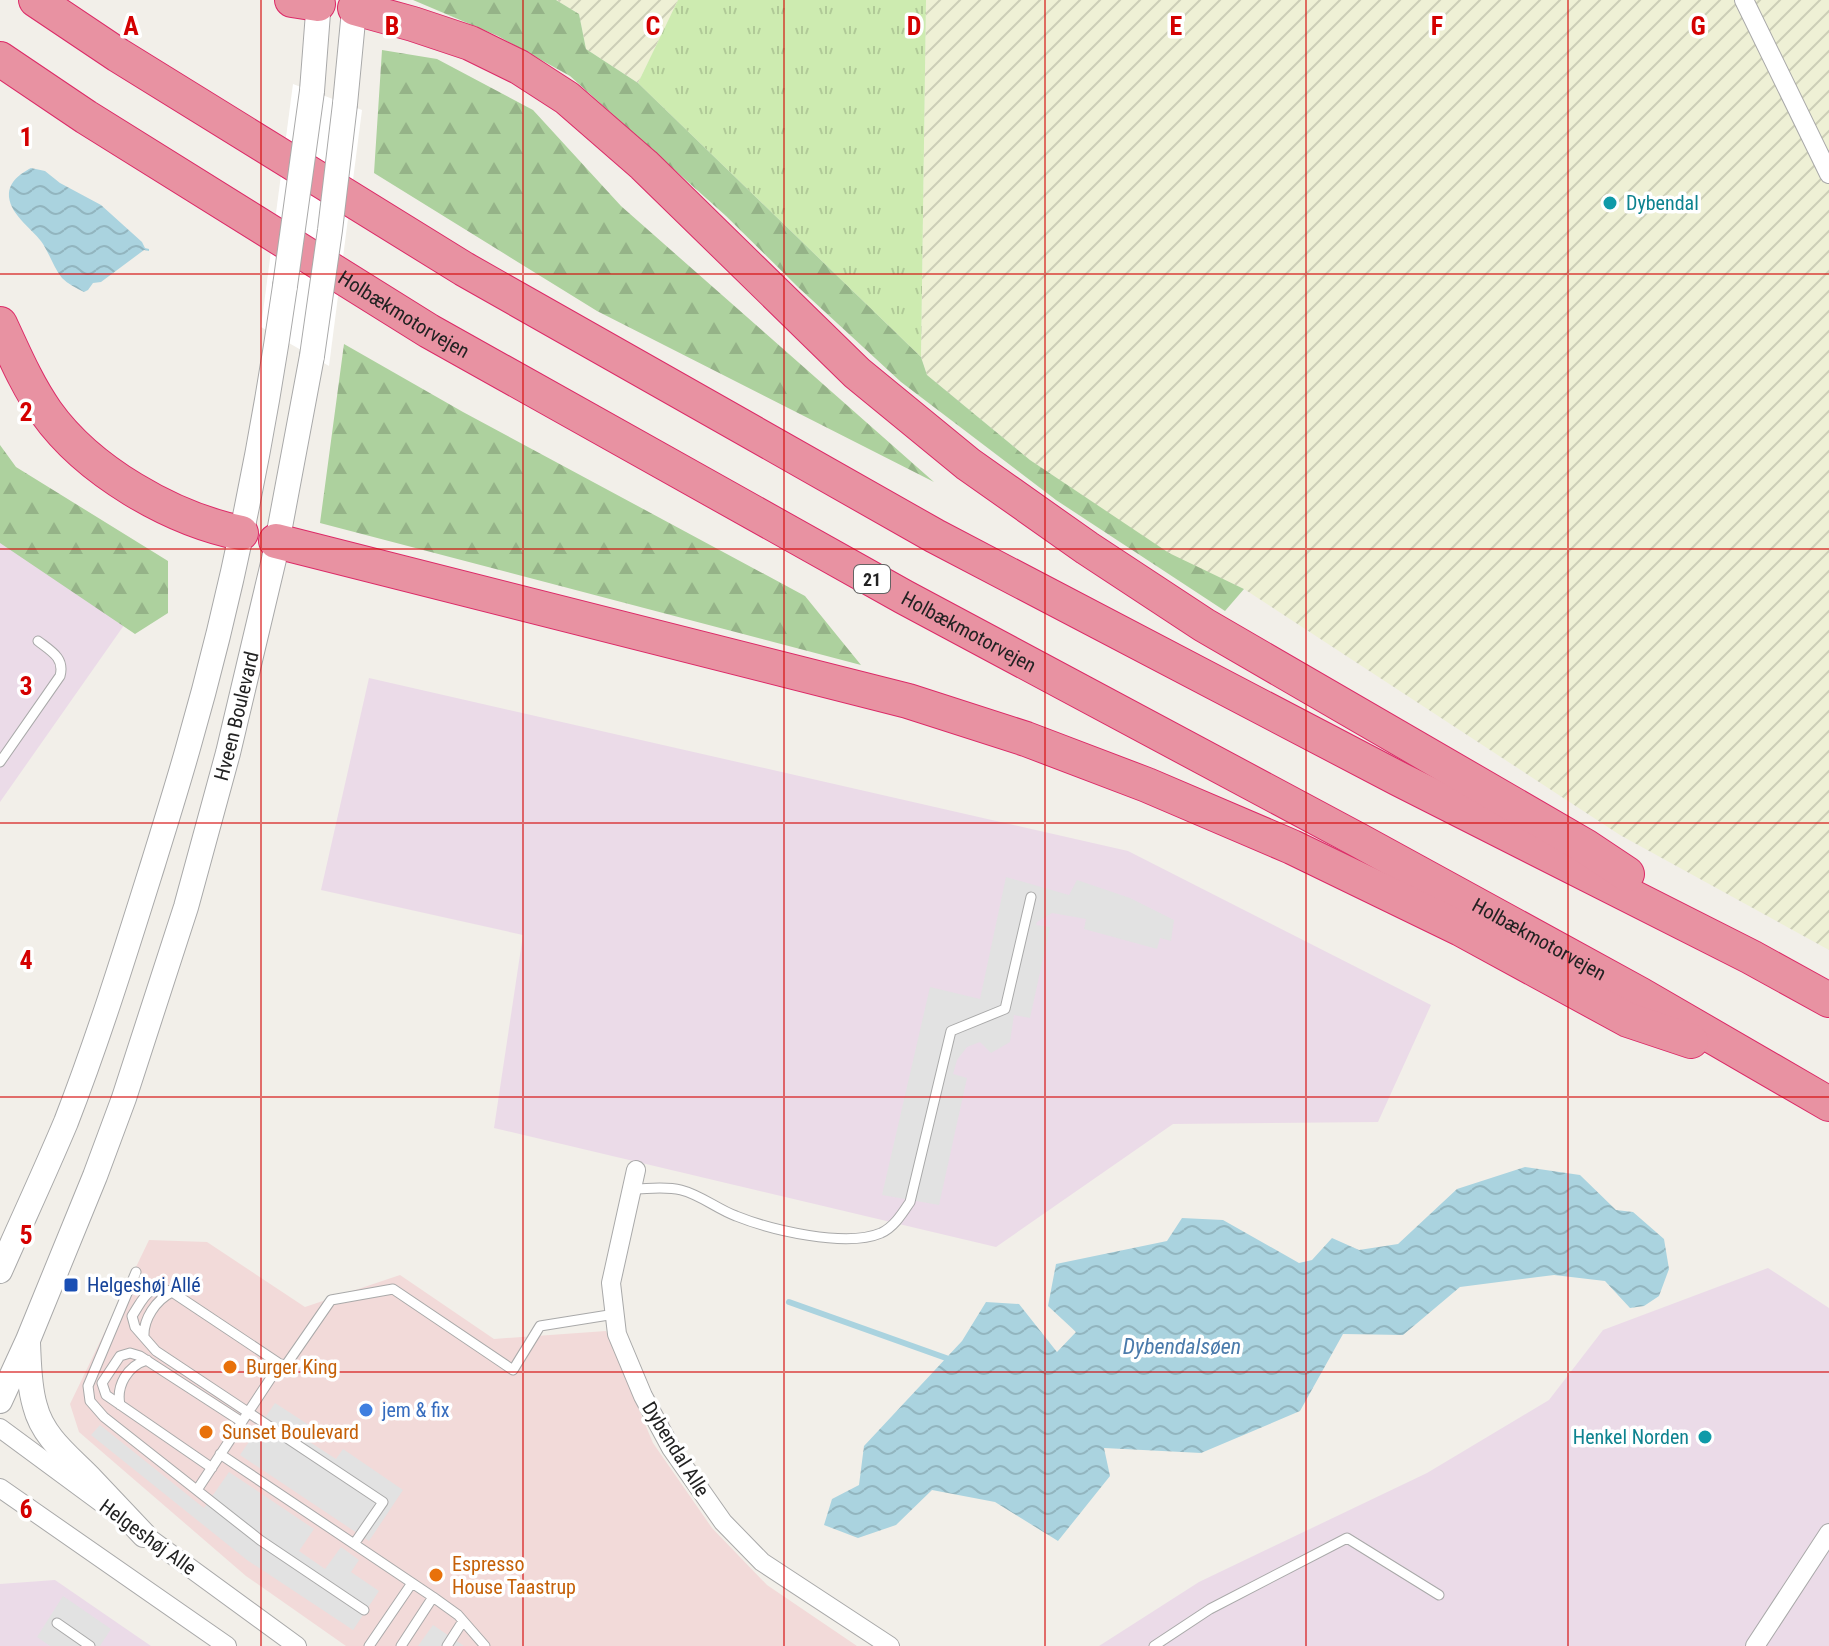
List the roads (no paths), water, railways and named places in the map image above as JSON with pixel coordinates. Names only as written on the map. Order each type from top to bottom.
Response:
[{"type":"highway","points":[[36,0],[131,63],[464,269],[935,536],[1829,1000]]},
{"type":"highway","points":[[355,4],[470,43],[519,67],[567,98],[644,165],[857,373],[968,464],[1204,625],[1585,846],[1751,957]]},
{"type":"highway","name":"Holbækmotorvejen","points":[[0,59],[86,117],[429,331],[904,597],[1641,995],[1829,1104]]},
{"type":"highway","points":[[0,324],[29,385],[61,432],[112,477],[157,503],[223,530],[241,533]]},
{"type":"highway","points":[[276,541],[908,701],[1026,739],[1147,785],[1292,847],[1461,929],[1628,1020],[1763,1066]]},
{"type":"street","points":[[1744,0],[1829,174]]},
{"type":"street","points":[[310,1],[355,4]]},
{"type":"street","name":"Hveen Boulevard","points":[[0,1271],[65,1123],[125,955],[189,747],[241,533],[278,337],[312,91],[310,1]]},
{"type":"street","name":"Hveen Boulevard","points":[[0,1401],[28,1340],[124,1098],[174,947],[228,753],[274,559],[312,356],[330,230],[355,4]]},
{"type":"street","points":[[241,533],[276,541]]},
{"type":"street","name":"Dybendal Alle","points":[[634,1180],[611,1283],[617,1334],[643,1396],[671,1448],[723,1522],[762,1562],[890,1646]]},
{"type":"street","points":[[28,1340],[30,1386],[35,1409],[49,1436],[144,1535]]},
{"type":"street","name":"Helgeshøj Alle","points":[[0,1428],[297,1646]]},
{"type":"street","points":[[0,1488],[227,1646]]},
{"type":"street","points":[[1755,1646],[1829,1533]]},
{"type":"lane","points":[[0,762],[60,676],[62,667],[59,658],[38,641]]},
{"type":"lane","points":[[634,1180],[661,1188],[683,1190],[737,1216],[808,1236],[851,1238],[879,1234],[889,1229],[910,1202],[951,1031],[1005,1009],[1031,897]]},
{"type":"lane","points":[[136,1272],[88,1386],[90,1401],[104,1417],[260,1540],[364,1610]]},
{"type":"lane","points":[[354,1544],[383,1502],[156,1351],[135,1327],[132,1316],[149,1291],[156,1288],[172,1292],[286,1365],[331,1300],[393,1289],[513,1370],[540,1326],[615,1314]]},
{"type":"lane","points":[[212,1468],[106,1395],[102,1383],[120,1356],[136,1354],[242,1422]]},
{"type":"lane","points":[[120,1405],[119,1388],[133,1367],[147,1360]]},
{"type":"lane","points":[[197,1490],[280,1364]]},
{"type":"lane","points":[[220,1454],[433,1597],[463,1621],[485,1646]]},
{"type":"lane","points":[[1154,1646],[1210,1609],[1347,1538],[1439,1595]]},
{"type":"lane","points":[[369,1646],[412,1583]]},
{"type":"lane","points":[[401,1646],[433,1597]]},
{"type":"lane","points":[[447,1646],[463,1621]]},
{"type":"lane","points":[[57,1623],[90,1646]]},
{"type":"water","points":[[31,168],[45,171],[60,183],[101,205],[149,251],[144,250],[84,292],[67,282],[59,274],[43,244],[18,217],[11,204],[9,192],[13,183]]},
{"type":"water","name":"Dybendalsøen","points":[[1525,1167],[1580,1175],[1616,1210],[1633,1212],[1664,1239],[1669,1269],[1659,1296],[1644,1306],[1630,1308],[1605,1281],[1554,1275],[1460,1287],[1403,1335],[1343,1334],[1300,1411],[1201,1453],[1104,1448],[1110,1476],[1058,1541],[995,1502],[932,1490],[896,1525],[858,1538],[824,1525],[832,1499],[859,1485],[864,1446],[962,1341],[986,1302],[1019,1304],[1057,1352],[1076,1332],[1048,1306],[1056,1264],[1167,1241],[1182,1218],[1223,1220],[1299,1263],[1312,1260],[1332,1238],[1359,1250],[1398,1244],[1457,1189]]},
{"type":"waterway","points":[[789,1302],[946,1358]]},
{"type":"place","name":"Dybendal","points":[[1610,203]]},
{"type":"place","name":"Helgeshøj Allé","points":[[71,1285]]},
{"type":"place","name":"Burger King","points":[[230,1367]]},
{"type":"place","name":"jem & fix","points":[[366,1410]]},
{"type":"place","name":"Sunset Boulevard","points":[[206,1432]]},
{"type":"place","name":"Henkel Norden","points":[[1705,1437]]},
{"type":"place","name":"Espresso House Taastrup","points":[[436,1575]]}]
